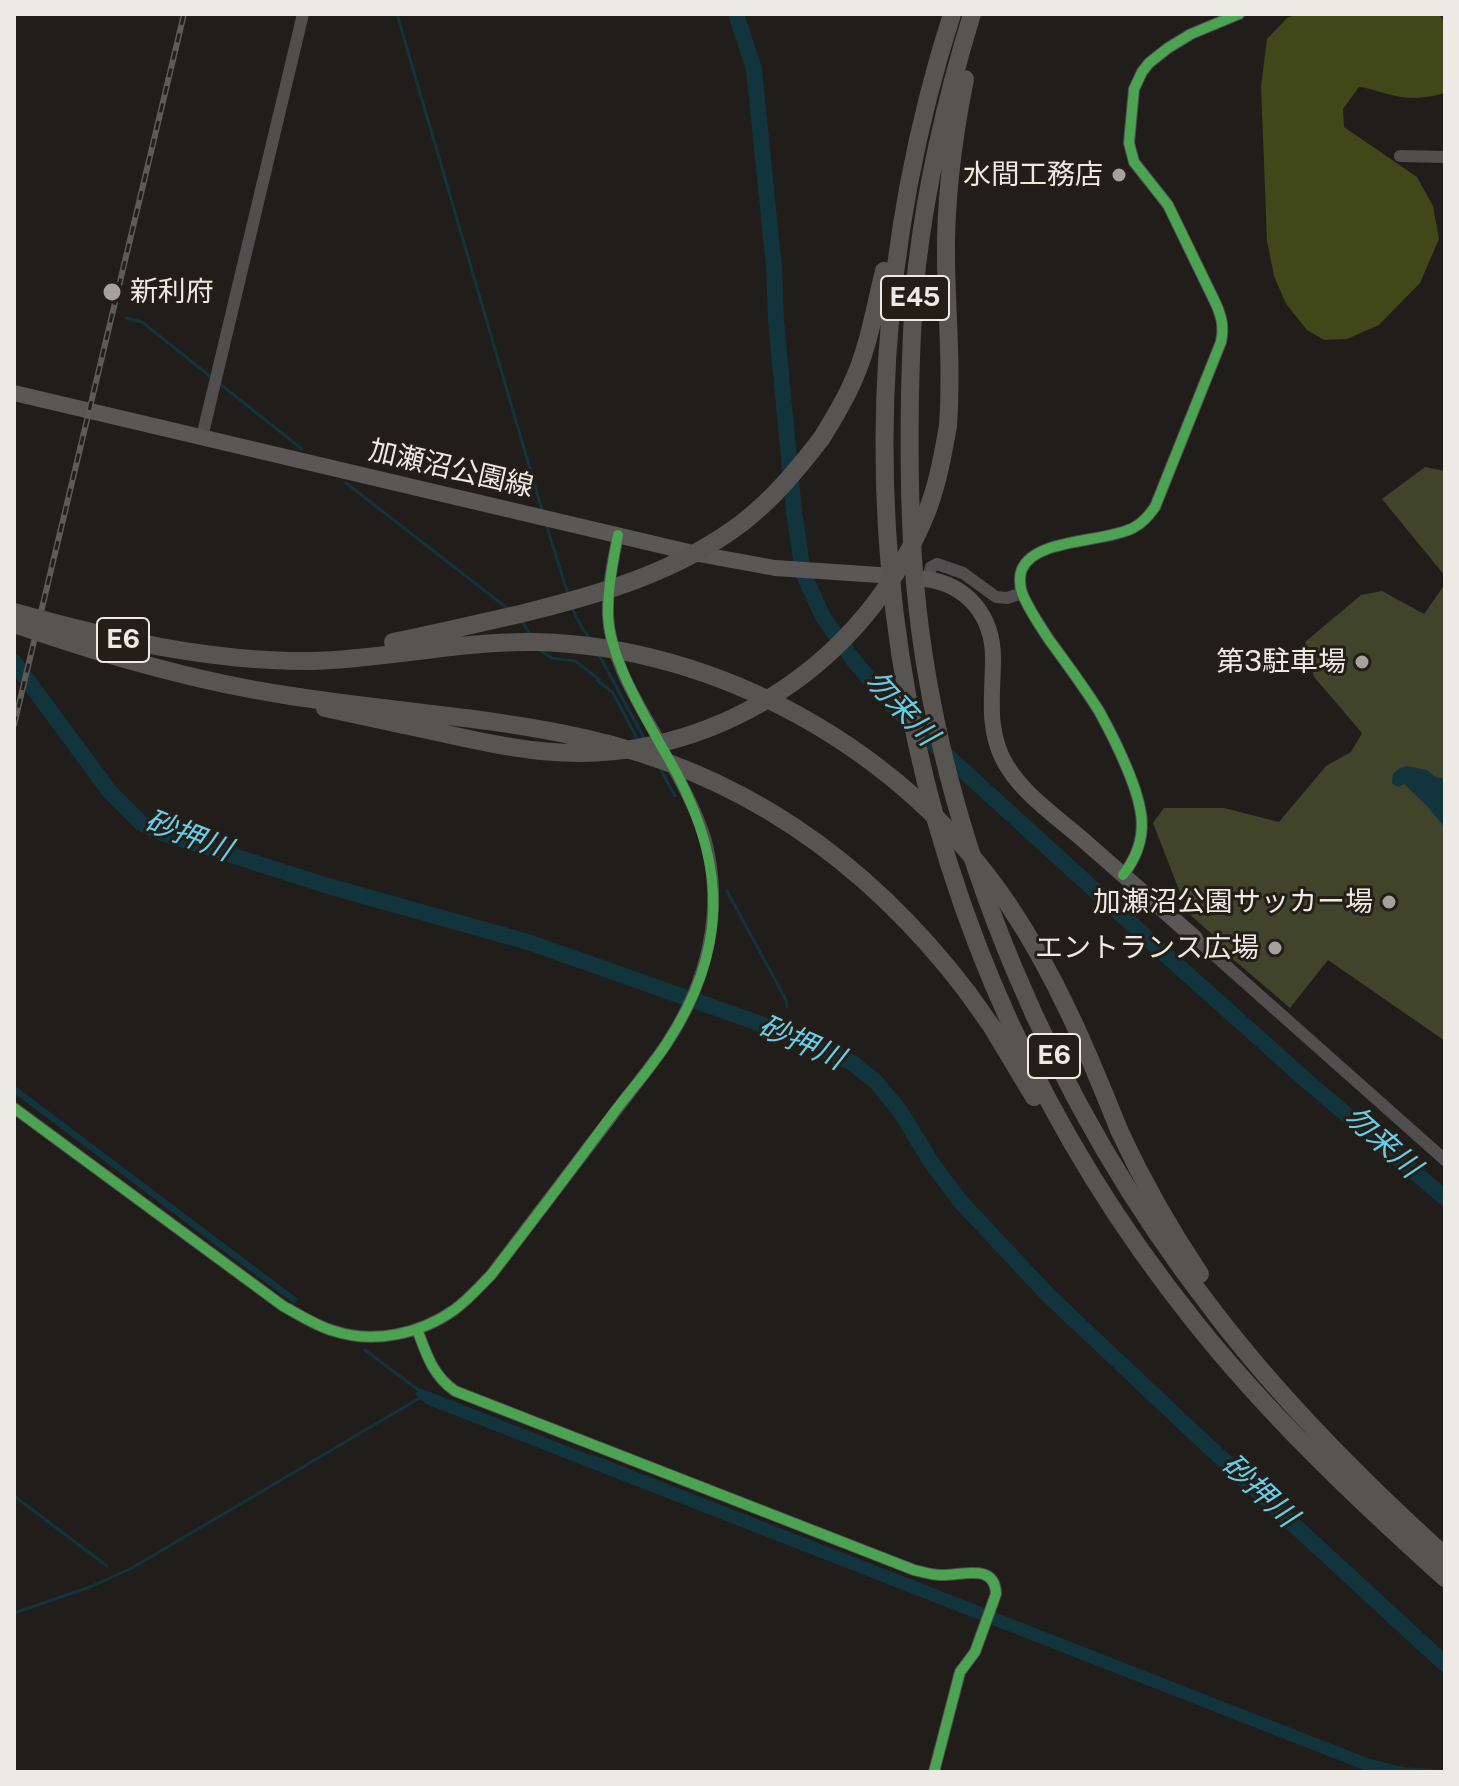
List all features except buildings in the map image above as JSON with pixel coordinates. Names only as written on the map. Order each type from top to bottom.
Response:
[{"type":"highway","name":"E45","points":[[892,604],[886,532],[885,437],[892,286],[912,162],[952,14]]},
{"type":"highway","name":"E45","points":[[923,581],[910,524],[911,357],[917,267],[940,135],[972,14]]},
{"type":"highway","points":[[156,668],[184,678],[265,696],[527,749],[610,751],[691,735],[736,717],[787,687],[835,649],[869,612],[898,571],[919,529],[937,481],[948,426],[951,366],[946,260],[948,200],[959,109],[979,14]]},
{"type":"highway","points":[[235,657],[321,654],[412,638],[555,605],[644,578],[711,545],[743,523],[772,498],[797,470],[821,439],[854,380],[866,347],[912,162]]},
{"type":"highway","name":"E6","points":[[923,581],[928,679],[938,731],[966,836],[1003,942],[1077,1100],[1122,1179],[1180,1267],[1247,1354],[1338,1454],[1445,1556]]},
{"type":"highway","name":"E6","points":[[892,604],[905,693],[926,786],[954,884],[990,981],[1033,1072],[1082,1159],[1133,1239],[1193,1320],[1279,1418],[1445,1578]]},
{"type":"highway","name":"E6","points":[[14,612],[149,645],[235,657]]},
{"type":"highway","name":"E6","points":[[14,624],[156,668]]},
{"type":"highway","points":[[235,657],[314,661],[492,643],[536,642],[617,651],[700,673],[742,689],[800,717],[866,759],[942,824],[1008,904],[1061,995],[1138,1171],[1162,1215],[1243,1338],[1338,1454]]},
{"type":"highway","points":[[156,668],[281,695],[504,724],[585,738],[673,764],[738,793],[775,814],[849,866],[915,928],[943,960],[992,1027],[1097,1198],[1158,1282],[1193,1320]]},
{"type":"main road","name":"加瀬沼公園線","points":[[14,393],[693,553],[786,568],[879,575]]},
{"type":"main road","points":[[923,581],[944,582],[962,592],[973,601],[985,620],[993,656],[993,730],[1008,768],[1035,798],[1195,938]]},
{"type":"street","points":[[202,437],[303,14]]},
{"type":"street","points":[[1123,875],[1140,843],[1143,823],[1132,780],[1103,719],[1039,624],[1022,593],[1021,571],[1038,552],[1120,533],[1147,518],[1155,507],[1221,342],[1222,319],[1216,304],[1168,205],[1134,162],[1129,143],[1134,89],[1149,63],[1191,34],[1239,14]]},
{"type":"street","points":[[1400,156],[1445,157]]},
{"type":"street","points":[[14,1108],[283,1306],[312,1323],[349,1335],[369,1337],[417,1329],[455,1309],[491,1275],[670,1039],[698,986],[710,945],[714,909],[711,865],[705,838],[688,795],[622,669],[611,638],[608,615],[610,577],[618,535]]},
{"type":"street","points":[[923,581],[931,567],[937,564],[963,573],[996,597],[1007,598],[1022,593]]},
{"type":"street","points":[[1195,938],[1445,1160]]},
{"type":"street","points":[[417,1329],[435,1373],[455,1391],[914,1570],[941,1575],[973,1572],[989,1577],[996,1587],[993,1604],[975,1652],[960,1672],[934,1772]]},
{"type":"green space","points":[[1297,14],[1439,14],[1445,23],[1445,93],[1405,98],[1359,87],[1343,109],[1344,127],[1417,177],[1433,206],[1439,239],[1420,283],[1379,325],[1347,339],[1324,340],[1307,330],[1286,304],[1274,276],[1267,241],[1261,86],[1267,39],[1287,18]]},
{"type":"green space","points":[[1425,467],[1445,471],[1445,576],[1382,499]]},
{"type":"green space","points":[[1445,584],[1445,1041],[1328,960],[1290,1008],[1213,942],[1213,935],[1188,913],[1153,823],[1164,808],[1224,808],[1279,822],[1326,766],[1351,752],[1362,733],[1314,677],[1305,642],[1361,595],[1382,591],[1424,614]]},
{"type":"water","points":[[1407,766],[1427,770],[1445,779],[1445,828],[1404,784],[1398,787],[1392,783],[1393,774]]},
{"type":"water","points":[[14,1085],[298,1299],[294,1304],[14,1093]]},
{"type":"water","points":[[420,1388],[1370,1759],[1402,1767],[1445,1772],[1369,1772],[426,1404],[415,1394]]},
{"type":"waterway","points":[[397,14],[542,510]]},
{"type":"waterway","name":"勿来川","points":[[736,14],[754,69],[794,511],[803,573],[823,617],[854,661],[892,705],[1308,1082],[1445,1198]]},
{"type":"waterway","points":[[126,318],[142,322],[211,377]]},
{"type":"waterway","points":[[220,384],[302,449]]},
{"type":"waterway","points":[[346,483],[507,608]]},
{"type":"waterway","points":[[546,524],[568,594]]},
{"type":"waterway","points":[[572,608],[591,640]]},
{"type":"waterway","points":[[522,621],[530,635]]},
{"type":"waterway","points":[[541,651],[552,658],[575,661],[599,679],[613,693],[639,742]]},
{"type":"waterway","points":[[598,653],[644,738]]},
{"type":"waterway","name":"砂押川","points":[[14,662],[110,792],[141,823],[162,833],[328,886],[528,942],[781,1031],[851,1062],[876,1082],[900,1111],[931,1162],[960,1201],[1048,1295],[1445,1664]]},
{"type":"waterway","points":[[661,770],[675,796]]},
{"type":"waterway","points":[[727,891],[787,1007]]},
{"type":"waterway","points":[[781,1031],[785,1020]]},
{"type":"waterway","points":[[365,1350],[421,1392]]},
{"type":"waterway","points":[[14,1613],[90,1587],[132,1568],[423,1396]]},
{"type":"waterway","points":[[14,1496],[107,1566]]},
{"type":"railway","points":[[14,725],[184,14]]},
{"type":"cycle path","points":[[1123,875],[1138,848],[1141,835],[1137,795],[1099,711],[1028,606],[1021,590],[1020,575],[1030,559],[1041,552],[1055,546],[1120,533],[1137,526],[1148,516],[1155,507],[1221,342],[1222,323],[1216,304],[1168,205],[1134,162],[1129,143],[1134,89],[1149,63],[1191,34],[1239,14]]},
{"type":"cycle path","points":[[14,1108],[283,1306],[321,1326],[365,1337],[412,1331],[441,1318],[469,1298],[491,1275],[661,1052],[687,1009],[710,943],[712,877],[705,843],[677,774],[624,674],[610,632],[609,594],[618,535]]},
{"type":"cycle path","points":[[417,1329],[435,1371],[455,1391],[914,1570],[938,1575],[976,1573],[990,1578],[996,1594],[975,1652],[960,1672],[934,1772]]},
{"type":"place","name":"水間工務店","points":[[1119,175]]},
{"type":"place","name":"新利府","points":[[112,292]]},
{"type":"place","name":"第3駐車場","points":[[1362,662]]},
{"type":"place","name":"加瀬沼公園サッカー場","points":[[1389,902]]},
{"type":"place","name":"エントランス広場","points":[[1275,948]]}]
